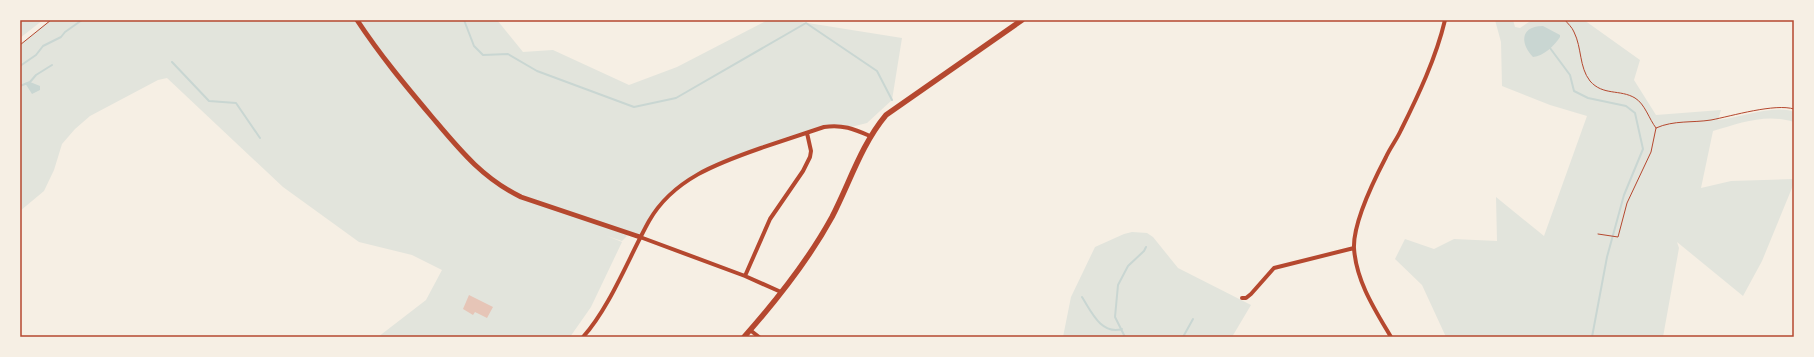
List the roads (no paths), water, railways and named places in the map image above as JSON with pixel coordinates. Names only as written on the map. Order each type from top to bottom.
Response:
[{"type":"main road","points":[[744,337],[781,292],[828,224],[870,136],[886,115],[1022,20]]},
{"type":"street","points":[[357,20],[378,52],[399,79],[466,157],[482,173],[504,189],[521,197],[640,237],[745,276],[781,292]]},
{"type":"street","points":[[1391,337],[1368,297],[1358,270],[1354,248],[1355,233],[1386,156],[1400,132],[1418,95],[1436,50],[1444,20]]},
{"type":"street","points":[[583,337],[600,312],[650,219],[662,203],[693,176],[716,164],[834,125],[850,127],[870,136]]},
{"type":"street","points":[[745,276],[770,219],[803,171],[810,157],[811,151],[807,133]]},
{"type":"street","points":[[1242,298],[1246,298],[1256,289],[1274,268],[1354,248]]},
{"type":"street","points":[[750,330],[759,337]]},
{"type":"waterway","points":[[20,66],[36,55],[43,46],[61,37],[65,32],[82,20]]},
{"type":"waterway","points":[[464,20],[474,46],[483,55],[508,54],[537,71],[634,107],[676,98],[806,23],[877,71],[892,100]]},
{"type":"waterway","points":[[1550,48],[1570,75],[1574,91],[1588,98],[1626,106],[1635,113],[1643,149],[1624,195],[1607,257],[1592,337]]},
{"type":"waterway","points":[[172,62],[209,101],[236,103],[260,138]]},
{"type":"waterway","points":[[20,86],[30,82],[36,75],[52,65]]},
{"type":"waterway","points":[[1125,337],[1115,317],[1118,285],[1128,266],[1144,251],[1146,247]]},
{"type":"waterway","points":[[1082,297],[1093,315],[1102,325],[1115,330],[1122,329]]},
{"type":"waterway","points":[[1183,337],[1193,319]]}]
